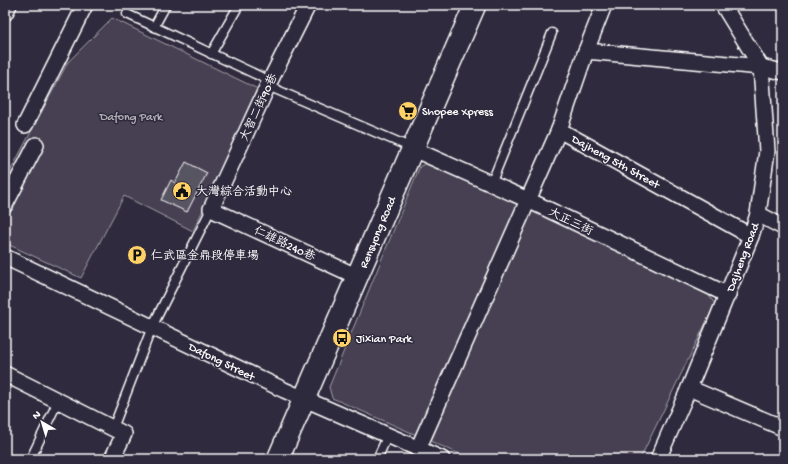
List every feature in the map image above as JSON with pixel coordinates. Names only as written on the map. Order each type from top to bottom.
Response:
[{"type":"street","points":[[5,13],[9,5]]},
{"type":"street","points":[[25,125],[85,5]]},
{"type":"street","name":"大智二街90巷","points":[[211,210],[269,84],[308,5]]},
{"type":"street","name":"Rensyong Road","points":[[278,459],[475,5]]},
{"type":"street","name":"Dajheng 5th Street","points":[[604,5],[586,51],[559,130],[751,236]]},
{"type":"street","name":"Dajheng Road","points":[[658,459],[728,295],[758,214],[767,151],[761,68],[723,5]]},
{"type":"street","points":[[586,51],[761,68],[783,72]]},
{"type":"street","points":[[418,448],[559,130]]},
{"type":"street","points":[[5,205],[36,145]]},
{"type":"street","name":"大正三街","points":[[413,149],[528,200],[728,295]]},
{"type":"street","name":"仁雄路240巷","points":[[211,210],[358,276]]},
{"type":"street","points":[[758,214],[783,227]]},
{"type":"street","name":"Dafong Street","points":[[5,257],[304,399],[442,459]]},
{"type":"street","points":[[6,378],[58,401],[124,434],[112,459]]},
{"type":"street","points":[[689,388],[783,428]]},
{"type":"lane","points":[[154,27],[166,5]]},
{"type":"lane","points":[[211,54],[239,5]]},
{"type":"lane","points":[[127,14],[211,54],[269,84],[413,149]]},
{"type":"lane","points":[[491,184],[552,33]]},
{"type":"lane","points":[[113,428],[152,327],[211,210]]},
{"type":"lane","points":[[32,456],[58,401]]},
{"type":"lane","points":[[377,459],[388,435]]},
{"type":"green space","name":"Dafong Park","points":[[112,18],[260,90],[193,231],[124,196],[81,278],[5,243],[5,181],[68,62]]},
{"type":"green space","points":[[430,162],[705,290],[715,304],[640,459],[471,459],[332,398],[329,387],[420,166]]},
{"type":"building","name":"大灣綜合活動中心","points":[[186,162],[207,173],[187,212],[161,200],[171,180],[175,183]]},
{"type":"place","name":"Shopee Xpress","points":[[408,111]]},
{"type":"place","name":"大灣綜合活動中心","points":[[182,191]]},
{"type":"place","name":"仁武區金鼎段停車場","points":[[137,255]]},
{"type":"place","name":"Jixian Park","points":[[342,338]]}]
